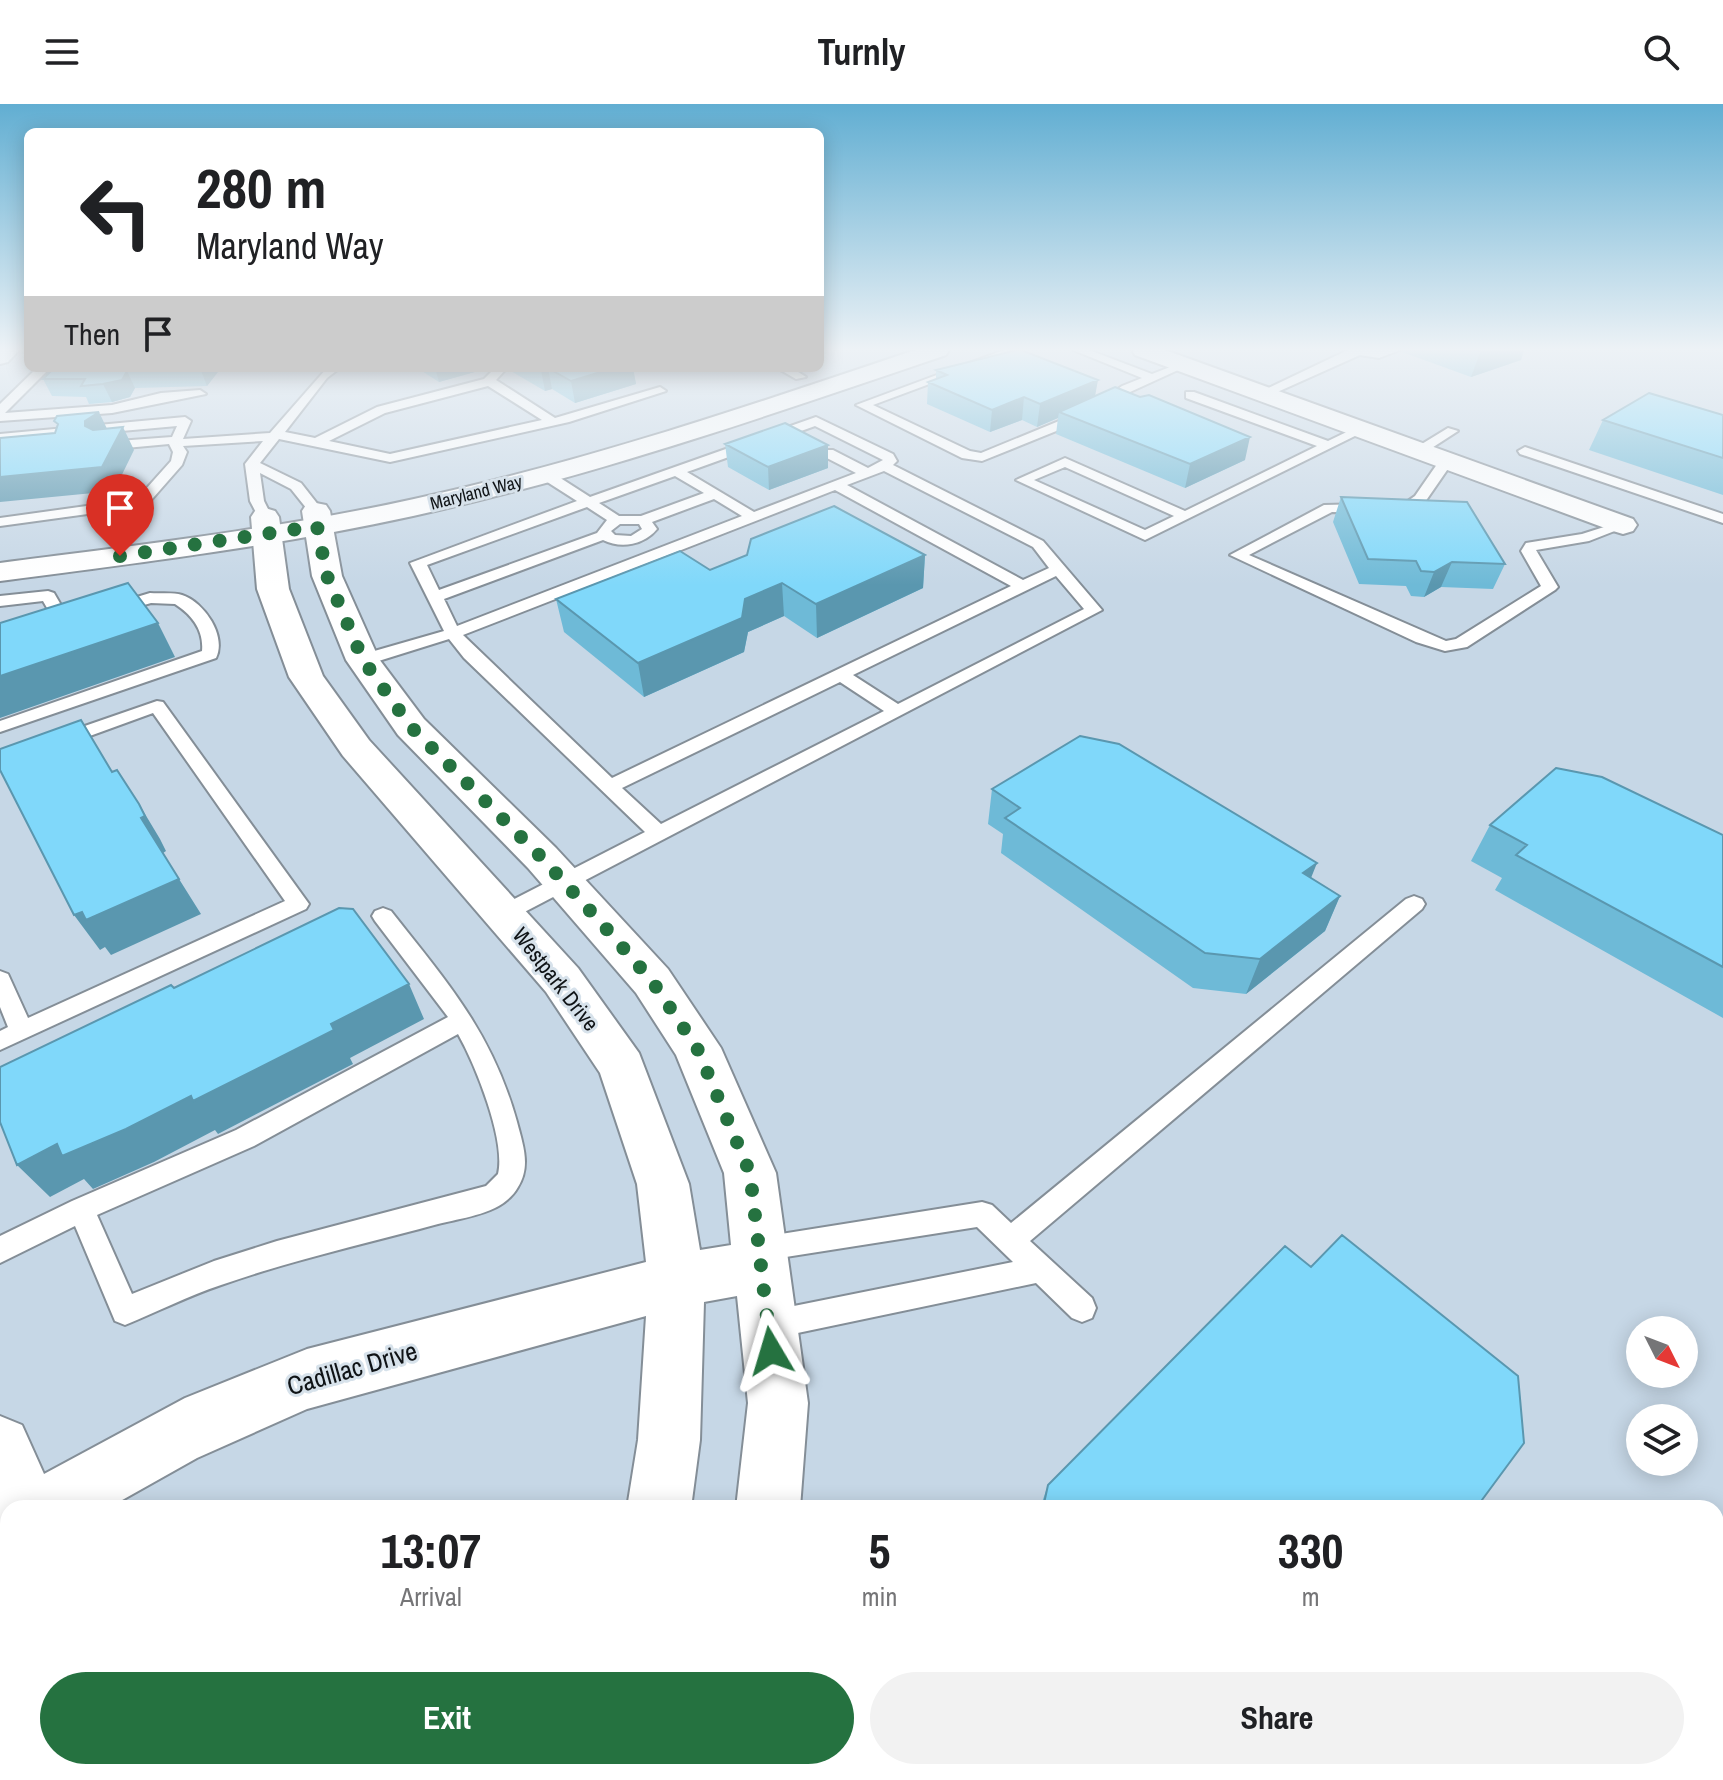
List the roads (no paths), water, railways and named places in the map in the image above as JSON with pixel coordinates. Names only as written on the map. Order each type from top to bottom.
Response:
[{"type":"street","name":"Maryland Way","points":[[317,518],[641,428]]},
{"type":"street","name":"Maryland Way","points":[[0,572],[266,525],[470,495],[616,456],[682,428]]},
{"type":"street","points":[[1356,428],[1623,525]]},
{"type":"street","points":[[317,518],[327,576],[363,660],[411,727],[565,882],[652,981],[697,1048],[750,1173],[778,1403],[769,1500]]},
{"type":"street","name":"Maryland Way","points":[[0,551],[266,525]]},
{"type":"street","name":"Westpark Drive","points":[[266,525],[273,589],[306,677],[356,748],[562,980],[622,1067],[663,1184],[677,1281],[669,1440],[660,1500]]},
{"type":"street","points":[[543,958],[603,925]]},
{"type":"street","name":"Cadillac Drive","points":[[62,1500],[136,1456],[251,1399],[366,1362],[761,1257]]},
{"type":"street","points":[[0,1447],[23,1500]]},
{"type":"lane","points":[[0,438],[107,428]]},
{"type":"lane","points":[[0,522],[141,503],[177,462],[180,452],[176,442],[182,428]]},
{"type":"lane","points":[[266,525],[257,501],[252,464],[281,428]]},
{"type":"lane","points":[[318,442],[345,428]]},
{"type":"lane","points":[[104,446],[275,436],[390,458],[525,428]]},
{"type":"lane","points":[[658,833],[470,654],[453,633],[418,563],[797,428]]},
{"type":"lane","points":[[363,660],[453,633],[885,466],[890,461],[888,457],[830,428]]},
{"type":"lane","points":[[913,428],[977,457],[1050,428]]},
{"type":"lane","points":[[1280,428],[1328,446]]},
{"type":"lane","points":[[1185,516],[1065,462],[1023,480],[1145,536],[1361,430]]},
{"type":"lane","points":[[1419,450],[1452,431]]},
{"type":"lane","points":[[787,432],[807,442]]},
{"type":"lane","points":[[1525,451],[1723,519]]},
{"type":"lane","points":[[828,453],[867,473]]},
{"type":"lane","points":[[1447,460],[1420,499],[1409,507],[1329,508],[1237,555],[1445,646],[1461,643],[1550,587],[1528,551],[1531,546],[1584,538],[1623,525]]},
{"type":"lane","points":[[252,464],[296,486],[317,518]]},
{"type":"lane","points":[[505,913],[1094,610],[1038,544],[885,466]]},
{"type":"lane","points":[[675,470],[753,517]]},
{"type":"lane","points":[[546,475],[616,520]]},
{"type":"lane","points":[[836,485],[1021,585]]},
{"type":"lane","points":[[604,535],[605,526],[616,520],[643,520],[715,494]]},
{"type":"lane","points":[[434,597],[604,535],[617,540],[641,537],[650,529],[643,520]]},
{"type":"lane","points":[[641,537],[662,552]]},
{"type":"lane","points":[[611,786],[1058,569]]},
{"type":"lane","points":[[0,601],[48,596],[71,622],[142,599],[173,597],[184,601],[199,617],[212,641],[210,654],[0,727]]},
{"type":"lane","points":[[840,674],[895,710]]},
{"type":"lane","points":[[0,1041],[298,904],[157,706],[43,747]]},
{"type":"lane","points":[[1011,1240],[1414,904]]},
{"type":"lane","points":[[81,1209],[125,1311],[214,1274],[277,1254],[482,1201],[503,1192],[512,1176],[513,1153],[492,1078],[463,1020],[383,916]]},
{"type":"lane","points":[[0,980],[22,1031]]},
{"type":"lane","points":[[0,1250],[81,1209],[245,1138],[463,1020]]},
{"type":"lane","points":[[761,1257],[982,1214],[1082,1308]]},
{"type":"lane","points":[[768,1325],[1042,1269]]}]
